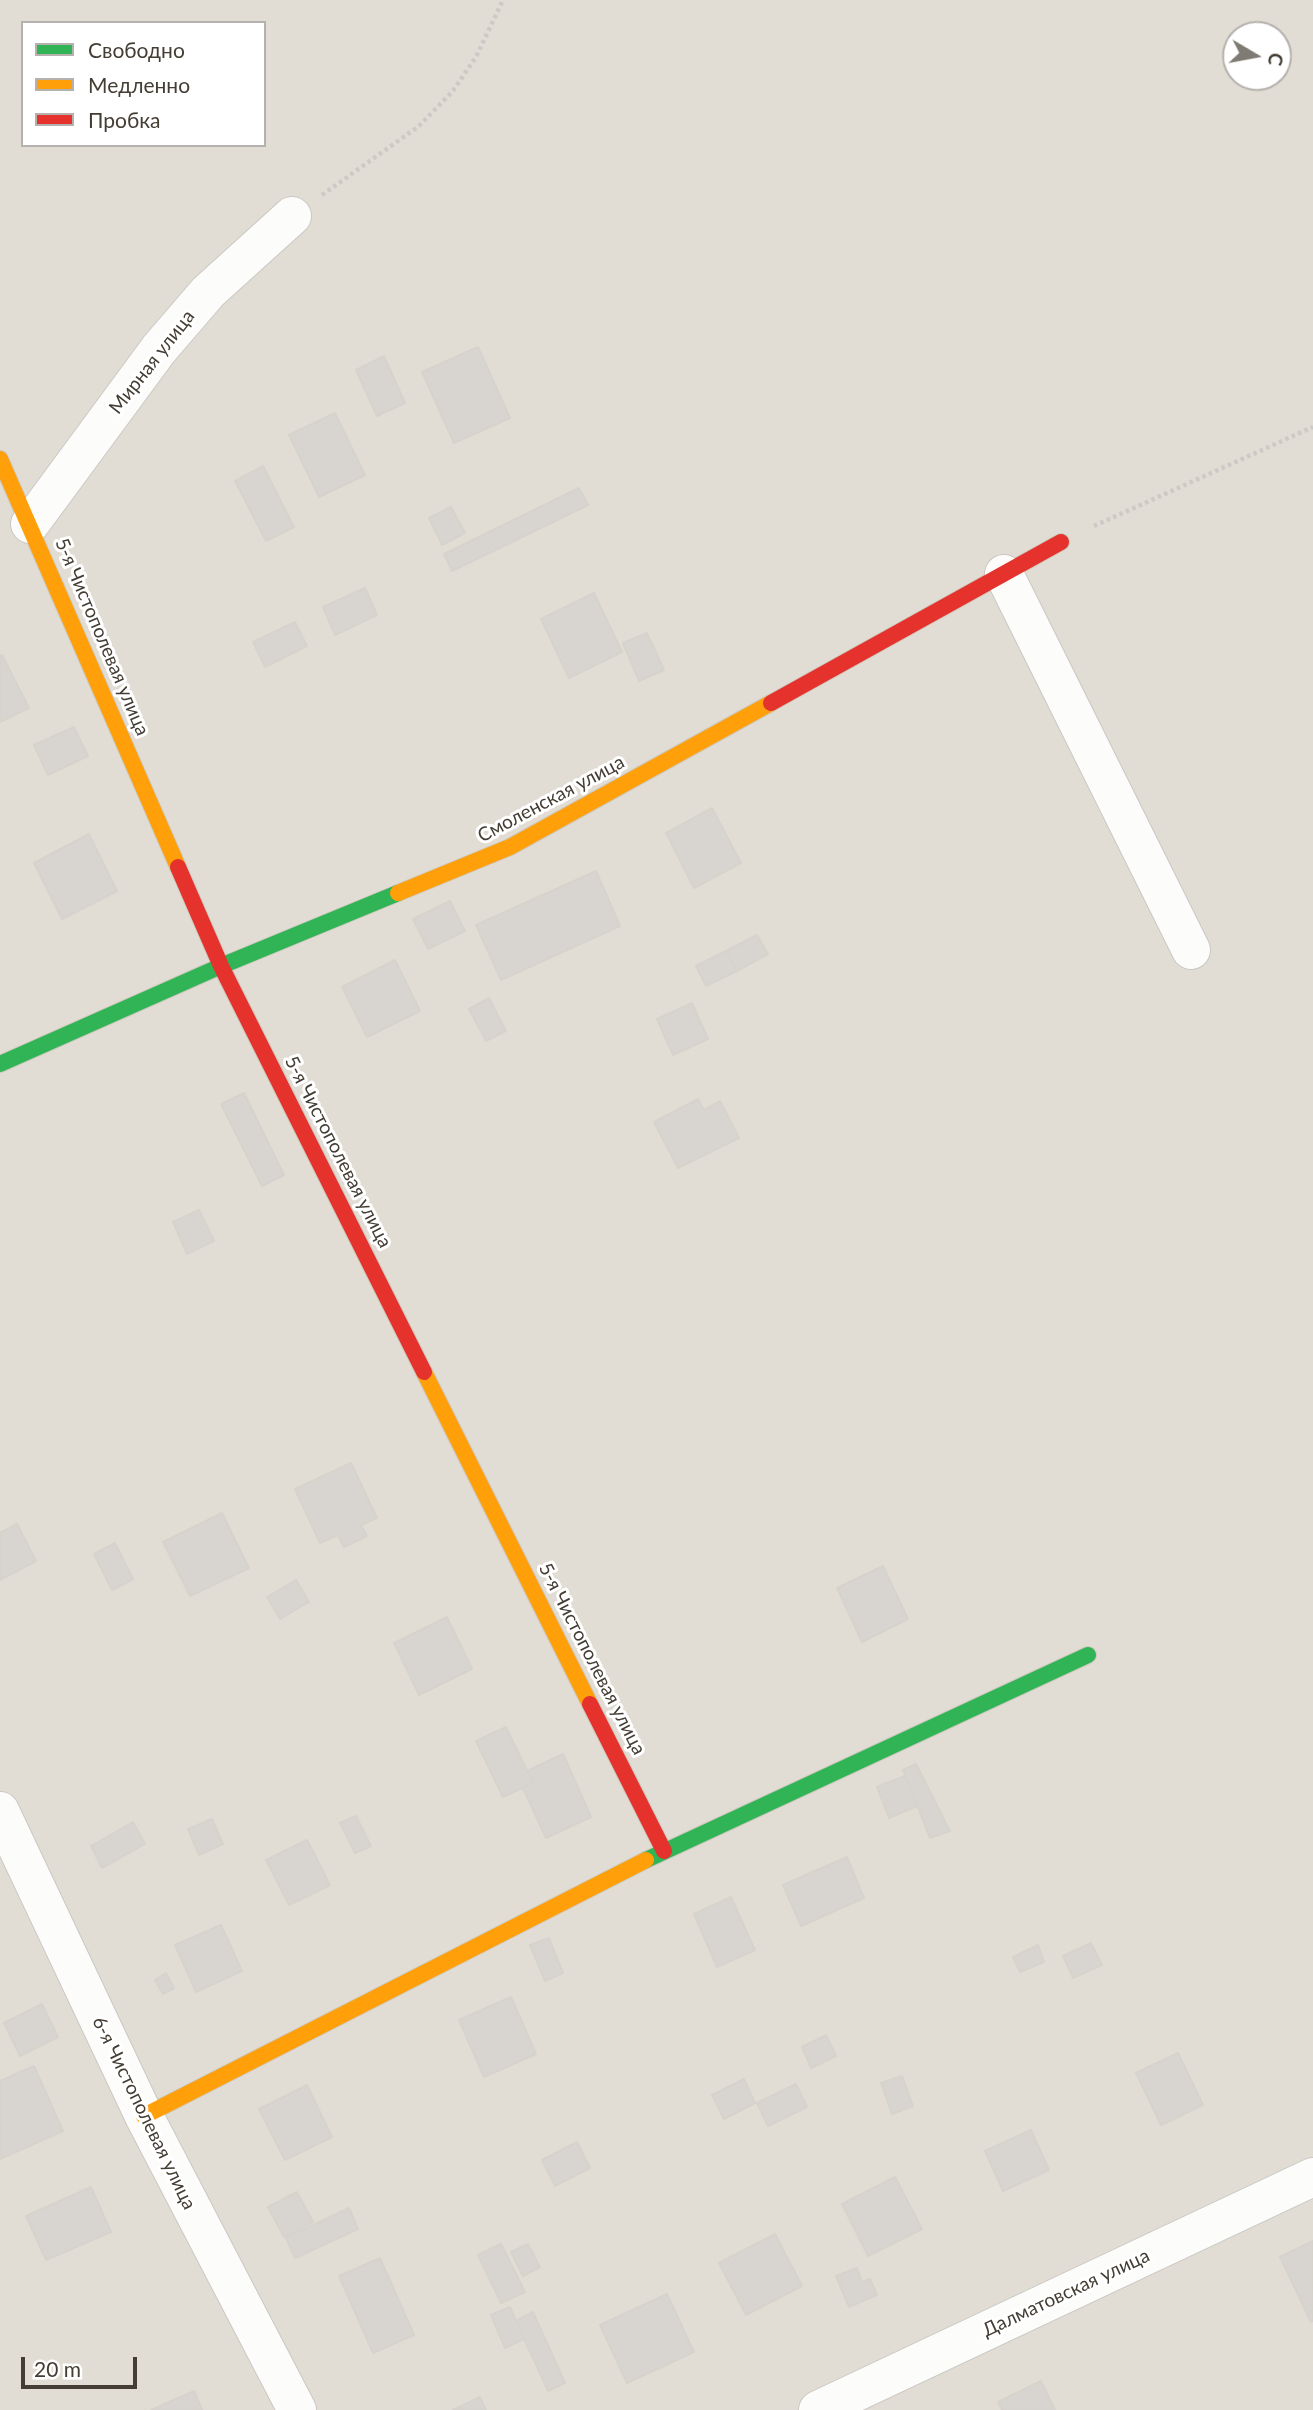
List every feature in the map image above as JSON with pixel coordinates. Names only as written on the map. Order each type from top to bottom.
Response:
[{"type":"street","name":"Мирная улица","points":[[30,524],[167,339],[208,292],[292,216]]},
{"type":"street","name":"5-я Чистополевая улица","points":[[0,459],[221,966],[664,1851]]},
{"type":"street","name":"Смоленская улица","points":[[0,1064],[221,966],[510,848],[1061,542]]},
{"type":"street","points":[[1004,574],[1191,950]]},
{"type":"street","points":[[144,2116],[664,1851],[1088,1655]]},
{"type":"street","name":"6-я Чистополевая улица","points":[[0,1811],[144,2116],[297,2410]]},
{"type":"street","name":"Далматовская улица","points":[[818,2410],[1313,2177]]},
{"type":"path","points":[[292,216],[419,126],[452,92],[476,57],[503,0]]},
{"type":"path","points":[[1061,542],[1313,427]]},
{"type":"shaded area","points":[[0,0],[1313,0],[1313,2410],[0,2410]]},
{"type":"building","points":[[478,347],[510,418],[454,443],[422,372]]},
{"type":"building","points":[[384,356],[405,403],[377,416],[356,370]]},
{"type":"building","points":[[335,413],[365,475],[319,497],[289,435]]},
{"type":"building","points":[[263,466],[294,527],[266,541],[235,481]]},
{"type":"building","points":[[579,488],[588,505],[452,571],[444,554]]},
{"type":"building","points":[[451,507],[465,533],[442,545],[429,518]]},
{"type":"building","points":[[365,588],[377,615],[335,635],[323,607]]},
{"type":"building","points":[[594,593],[622,652],[569,678],[541,619]]},
{"type":"building","points":[[295,622],[307,646],[265,667],[253,642]]},
{"type":"building","points":[[647,633],[664,670],[639,681],[623,643]]},
{"type":"building","points":[[2,655],[29,708],[0,722],[0,656]]},
{"type":"building","points":[[74,727],[88,756],[48,775],[34,745]]},
{"type":"building","points":[[712,808],[741,863],[694,888],[666,833]]},
{"type":"building","points":[[89,834],[117,891],[62,919],[34,863]]},
{"type":"building","points":[[596,871],[620,926],[501,980],[476,925]]},
{"type":"building","points":[[450,901],[465,931],[428,949],[413,919]]},
{"type":"building","points":[[757,935],[768,954],[737,971],[726,951]]},
{"type":"building","points":[[726,951],[737,971],[706,986],[696,966]]},
{"type":"building","points":[[395,960],[420,1011],[367,1037],[342,987]]},
{"type":"building","points":[[489,998],[506,1031],[486,1041],[469,1009]]},
{"type":"building","points":[[692,1003],[708,1039],[673,1055],[657,1019]]},
{"type":"building","points":[[244,1093],[284,1175],[262,1186],[221,1104]]},
{"type":"building","points":[[698,1099],[704,1110],[720,1101],[739,1138],[678,1168],[654,1122]]},
{"type":"building","points":[[199,1210],[214,1241],[187,1254],[173,1222]]},
{"type":"building","points":[[351,1463],[377,1518],[361,1525],[367,1536],[344,1547],[338,1535],[320,1543],[295,1489]]},
{"type":"building","points":[[222,1513],[249,1568],[190,1596],[163,1542]]},
{"type":"building","points":[[17,1524],[36,1561],[0,1580],[0,1533]]},
{"type":"building","points":[[115,1543],[133,1579],[112,1590],[94,1554]]},
{"type":"building","points":[[883,1566],[908,1619],[862,1642],[837,1588]]},
{"type":"building","points":[[296,1580],[309,1602],[280,1619],[267,1597]]},
{"type":"building","points":[[447,1617],[472,1669],[419,1695],[394,1643]]},
{"type":"building","points":[[506,1727],[533,1783],[503,1797],[476,1741]]},
{"type":"building","points":[[563,1754],[591,1817],[546,1838],[523,1788],[533,1783],[527,1771]]},
{"type":"building","points":[[916,1764],[950,1831],[930,1838],[903,1770]]},
{"type":"building","points":[[905,1776],[917,1806],[889,1818],[877,1787]]},
{"type":"building","points":[[356,1816],[371,1846],[355,1853],[340,1823]]},
{"type":"building","points":[[212,1819],[223,1844],[199,1855],[188,1829]]},
{"type":"building","points":[[133,1822],[145,1844],[102,1868],[91,1846]]},
{"type":"building","points":[[307,1840],[330,1885],[289,1905],[266,1860]]},
{"type":"building","points":[[847,1857],[864,1898],[801,1926],[783,1885]]},
{"type":"building","points":[[731,1897],[755,1950],[717,1967],[694,1914]]},
{"type":"building","points":[[221,1925],[242,1971],[196,1992],[175,1945]]},
{"type":"building","points":[[549,1938],[563,1973],[545,1981],[530,1945]]},
{"type":"building","points":[[1091,1943],[1102,1965],[1073,1978],[1063,1956]]},
{"type":"building","points":[[1038,1945],[1044,1962],[1020,1972],[1013,1957]]},
{"type":"building","points":[[166,1973],[174,1988],[163,1994],[155,1980]]},
{"type":"building","points":[[511,1997],[536,2054],[484,2077],[459,2020]]},
{"type":"building","points":[[42,2004],[58,2037],[20,2056],[4,2023]]},
{"type":"building","points":[[826,2035],[836,2056],[811,2068],[802,2047]]},
{"type":"building","points":[[1178,2053],[1203,2105],[1161,2125],[1136,2073]]},
{"type":"building","points":[[34,2066],[63,2131],[0,2159],[0,2081]]},
{"type":"building","points":[[902,2076],[913,2106],[892,2114],[881,2083]]},
{"type":"building","points":[[744,2079],[755,2103],[724,2119],[712,2095]]},
{"type":"building","points":[[796,2084],[807,2107],[768,2126],[757,2103]]},
{"type":"building","points":[[307,2085],[332,2137],[285,2160],[259,2109]]},
{"type":"building","points":[[1031,2130],[1049,2170],[1003,2191],[985,2151]]},
{"type":"building","points":[[577,2142],[590,2168],[555,2186],[542,2160]]},
{"type":"building","points":[[895,2177],[922,2229],[868,2256],[842,2204]]},
{"type":"building","points":[[91,2187],[111,2232],[46,2260],[26,2216]]},
{"type":"building","points":[[297,2192],[313,2222],[284,2237],[268,2207]]},
{"type":"building","points":[[349,2208],[358,2229],[295,2258],[286,2238]]},
{"type":"building","points":[[775,2234],[802,2286],[746,2315],[719,2263]]},
{"type":"building","points":[[1313,2241],[1313,2321],[1311,2322],[1280,2257]]},
{"type":"building","points":[[501,2244],[525,2292],[501,2303],[478,2255]]},
{"type":"building","points":[[528,2244],[540,2267],[523,2276],[511,2252]]},
{"type":"building","points":[[380,2258],[414,2335],[373,2353],[339,2276]]},
{"type":"building","points":[[857,2268],[862,2282],[870,2279],[877,2295],[849,2307],[836,2276]]},
{"type":"building","points":[[667,2294],[694,2352],[627,2383],[600,2325]]},
{"type":"building","points":[[510,2307],[524,2339],[505,2348],[491,2315]]},
{"type":"building","points":[[533,2312],[565,2383],[548,2391],[516,2321]]},
{"type":"building","points":[[1041,2381],[1055,2410],[1002,2410],[998,2402]]},
{"type":"building","points":[[194,2391],[202,2410],[151,2410]]},
{"type":"building","points":[[480,2397],[486,2410],[453,2410]]},
{"type":"traffic: fast","points":[[0,1064],[221,966],[398,893]]},
{"type":"traffic: fast","points":[[646,1860],[1088,1655]]},
{"type":"traffic: slow","points":[[0,459],[178,867]]},
{"type":"traffic: slow","points":[[398,893],[510,847],[771,703]]},
{"type":"traffic: slow","points":[[424,1372],[590,1704]]},
{"type":"traffic: slow","points":[[144,2116],[646,1860]]},
{"type":"traffic: jam","points":[[771,703],[1061,542]]},
{"type":"traffic: jam","points":[[178,867],[221,966],[424,1372]]},
{"type":"traffic: jam","points":[[590,1704],[664,1851]]}]
